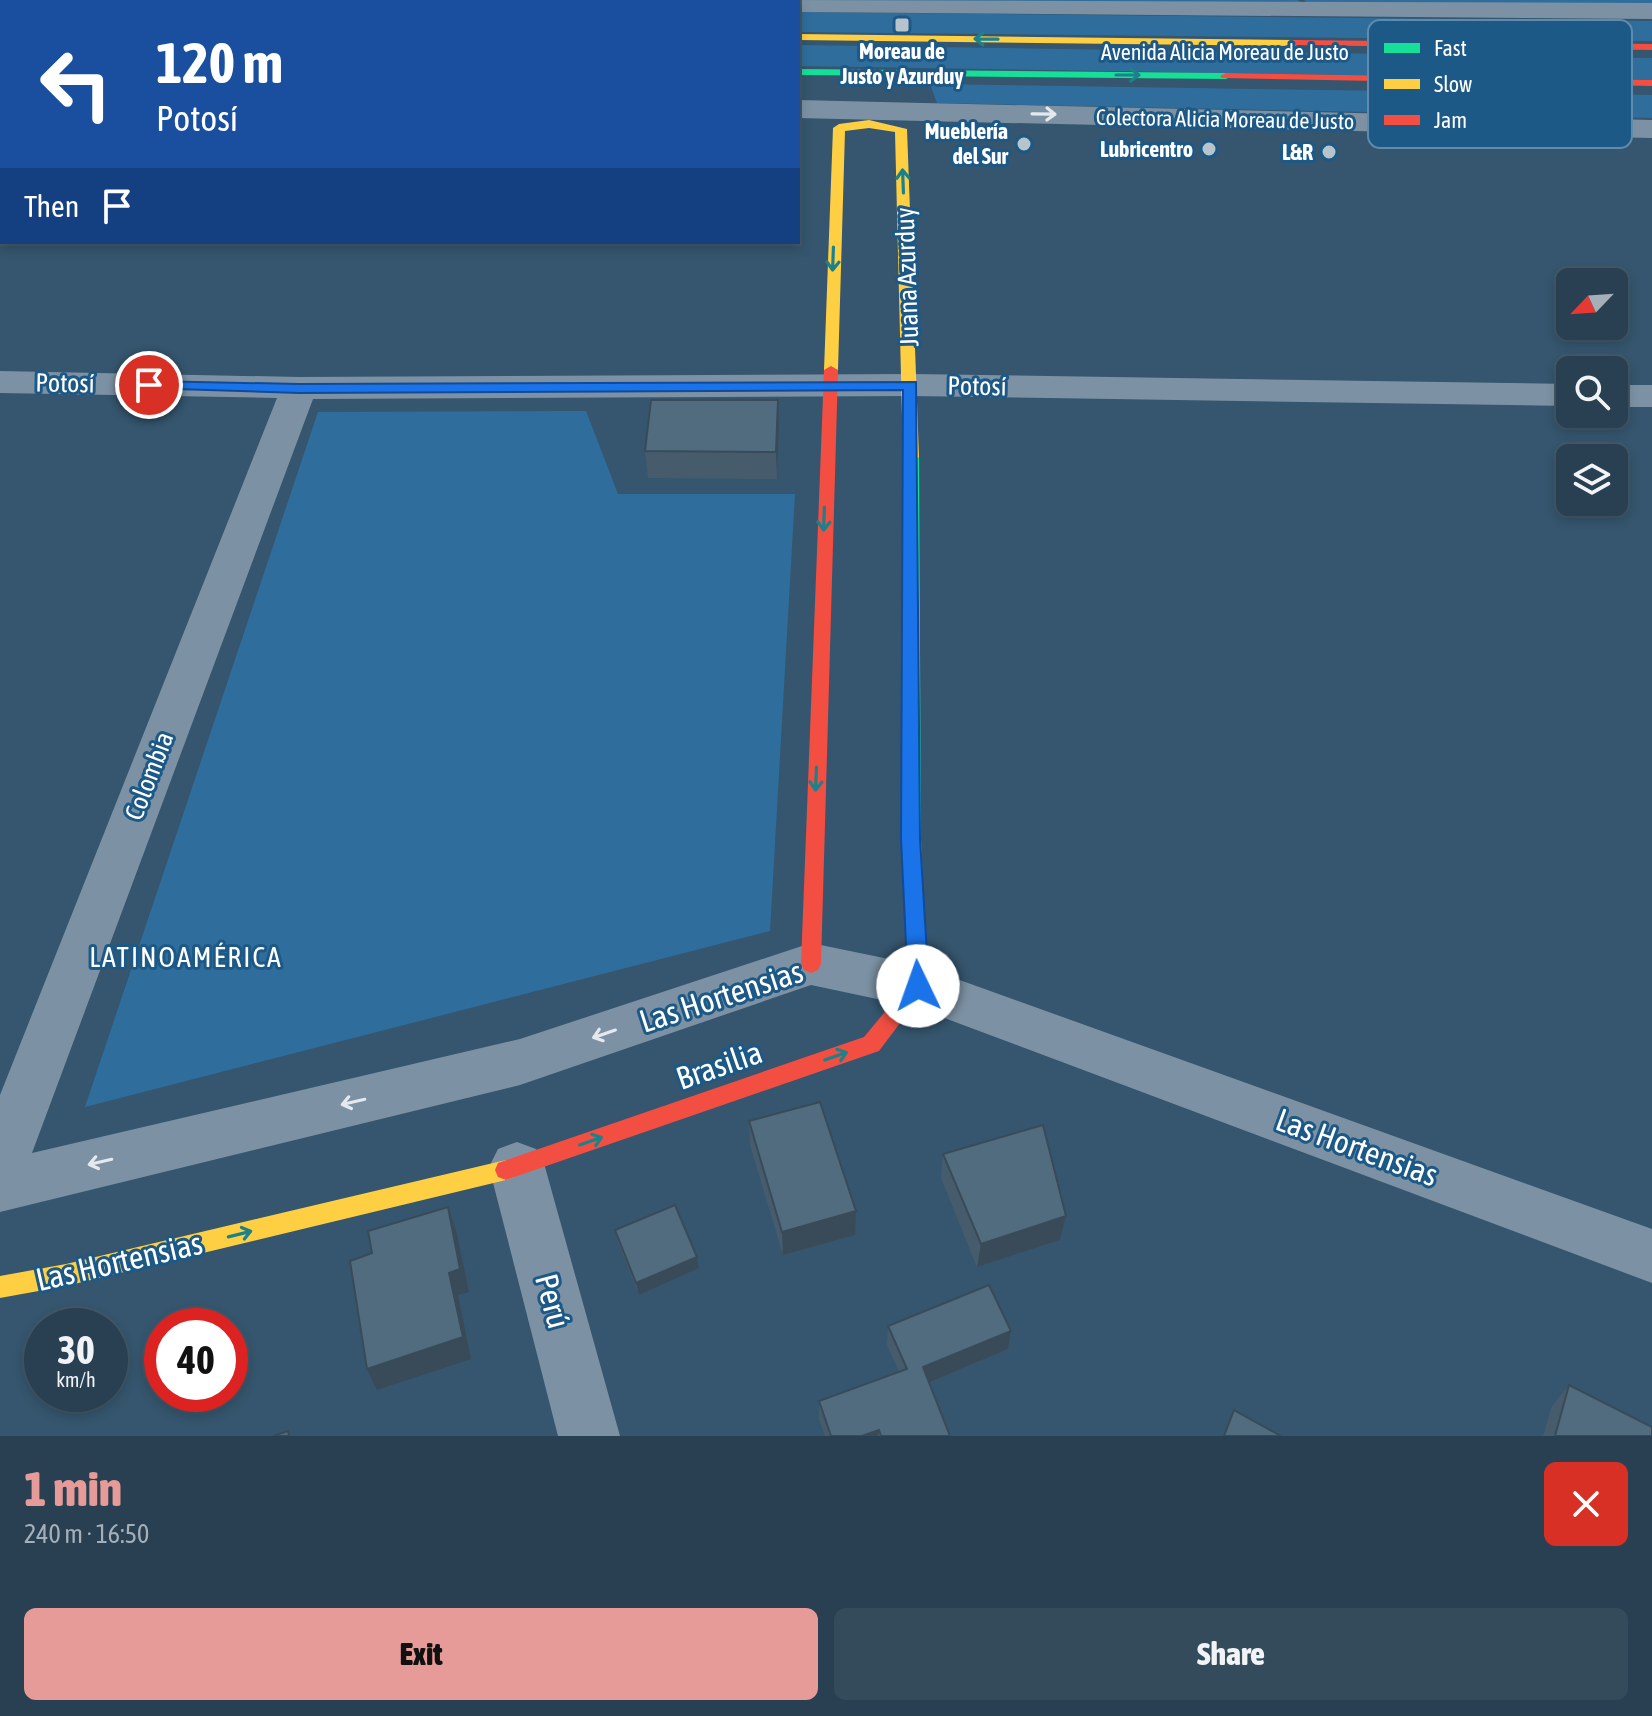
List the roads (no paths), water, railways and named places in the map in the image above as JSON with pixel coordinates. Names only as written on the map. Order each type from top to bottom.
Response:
[{"type":"street","points":[[800,4],[1652,11]]},
{"type":"street","name":"Avenida Alicia Moreau de Justo","points":[[800,37],[1368,44]]},
{"type":"street","name":"Avenida Alicia Moreau de Justo","points":[[1632,47],[1652,47]]},
{"type":"street","name":"Avenida Alicia Moreau de Justo","points":[[800,72],[1368,77]]},
{"type":"street","points":[[811,964],[839,128],[870,117],[869,73]]},
{"type":"street","name":"Avenida Alicia Moreau de Justo","points":[[1632,83],[1652,83]]},
{"type":"street","name":"Colectora Alicia Moreau de Justo","points":[[800,109],[870,117],[1368,125]]},
{"type":"street","name":"Juana Azurduy","points":[[870,117],[901,129],[911,385],[911,839],[918,986]]},
{"type":"street","name":"Colectora Alicia Moreau de Justo","points":[[1632,129],[1652,129]]},
{"type":"street","name":"Potosí","points":[[0,382],[299,388],[911,385],[1556,395]]},
{"type":"street","name":"Colombia","points":[[0,1164],[299,388]]},
{"type":"street","points":[[1628,396],[1652,396]]},
{"type":"street","name":"Las Hortensias","points":[[0,1186],[520,1062],[811,964],[918,986],[1652,1256]]},
{"type":"street","name":"Brasilia","points":[[517,1167],[871,1044],[918,986]]},
{"type":"street","name":"Las Hortensias","points":[[0,1287],[66,1275],[517,1167]]},
{"type":"street","name":"Perú","points":[[517,1167],[589,1436]]},
{"type":"place","name":"Moreau de Justo y Azurduy","points":[[902,25]]},
{"type":"place","name":"Mueblería del Sur","points":[[1024,144]]},
{"type":"place","name":"Lubricentro","points":[[1209,149]]},
{"type":"place","name":"L&R","points":[[1329,152]]},
{"type":"district","name":"LATINOAMÉRICA","points":[[186,957]]}]
